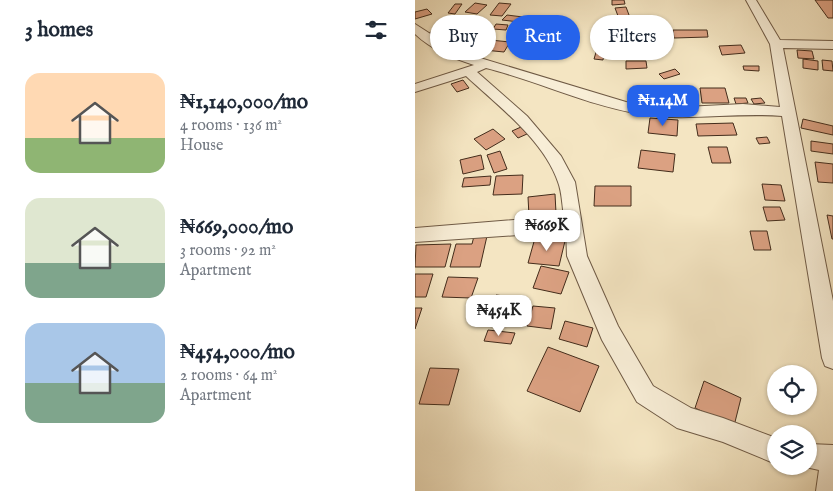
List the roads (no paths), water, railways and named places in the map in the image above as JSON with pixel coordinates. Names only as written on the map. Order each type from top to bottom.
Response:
[{"type":"street","points":[[751,0],[776,44],[833,358]]},
{"type":"street","points":[[415,28],[421,36],[477,68],[553,156],[567,182],[574,221],[577,256],[610,333],[645,394],[686,419],[723,430],[767,447]]},
{"type":"street","points":[[776,44],[833,45]]},
{"type":"street","points":[[415,88],[477,68],[521,73],[615,104],[641,110],[674,112],[745,109],[788,112]]},
{"type":"street","points":[[415,235],[539,226],[574,221]]},
{"type":"street","points":[[817,457],[833,458]]},
{"type":"street","points":[[829,491],[833,466]]}]
